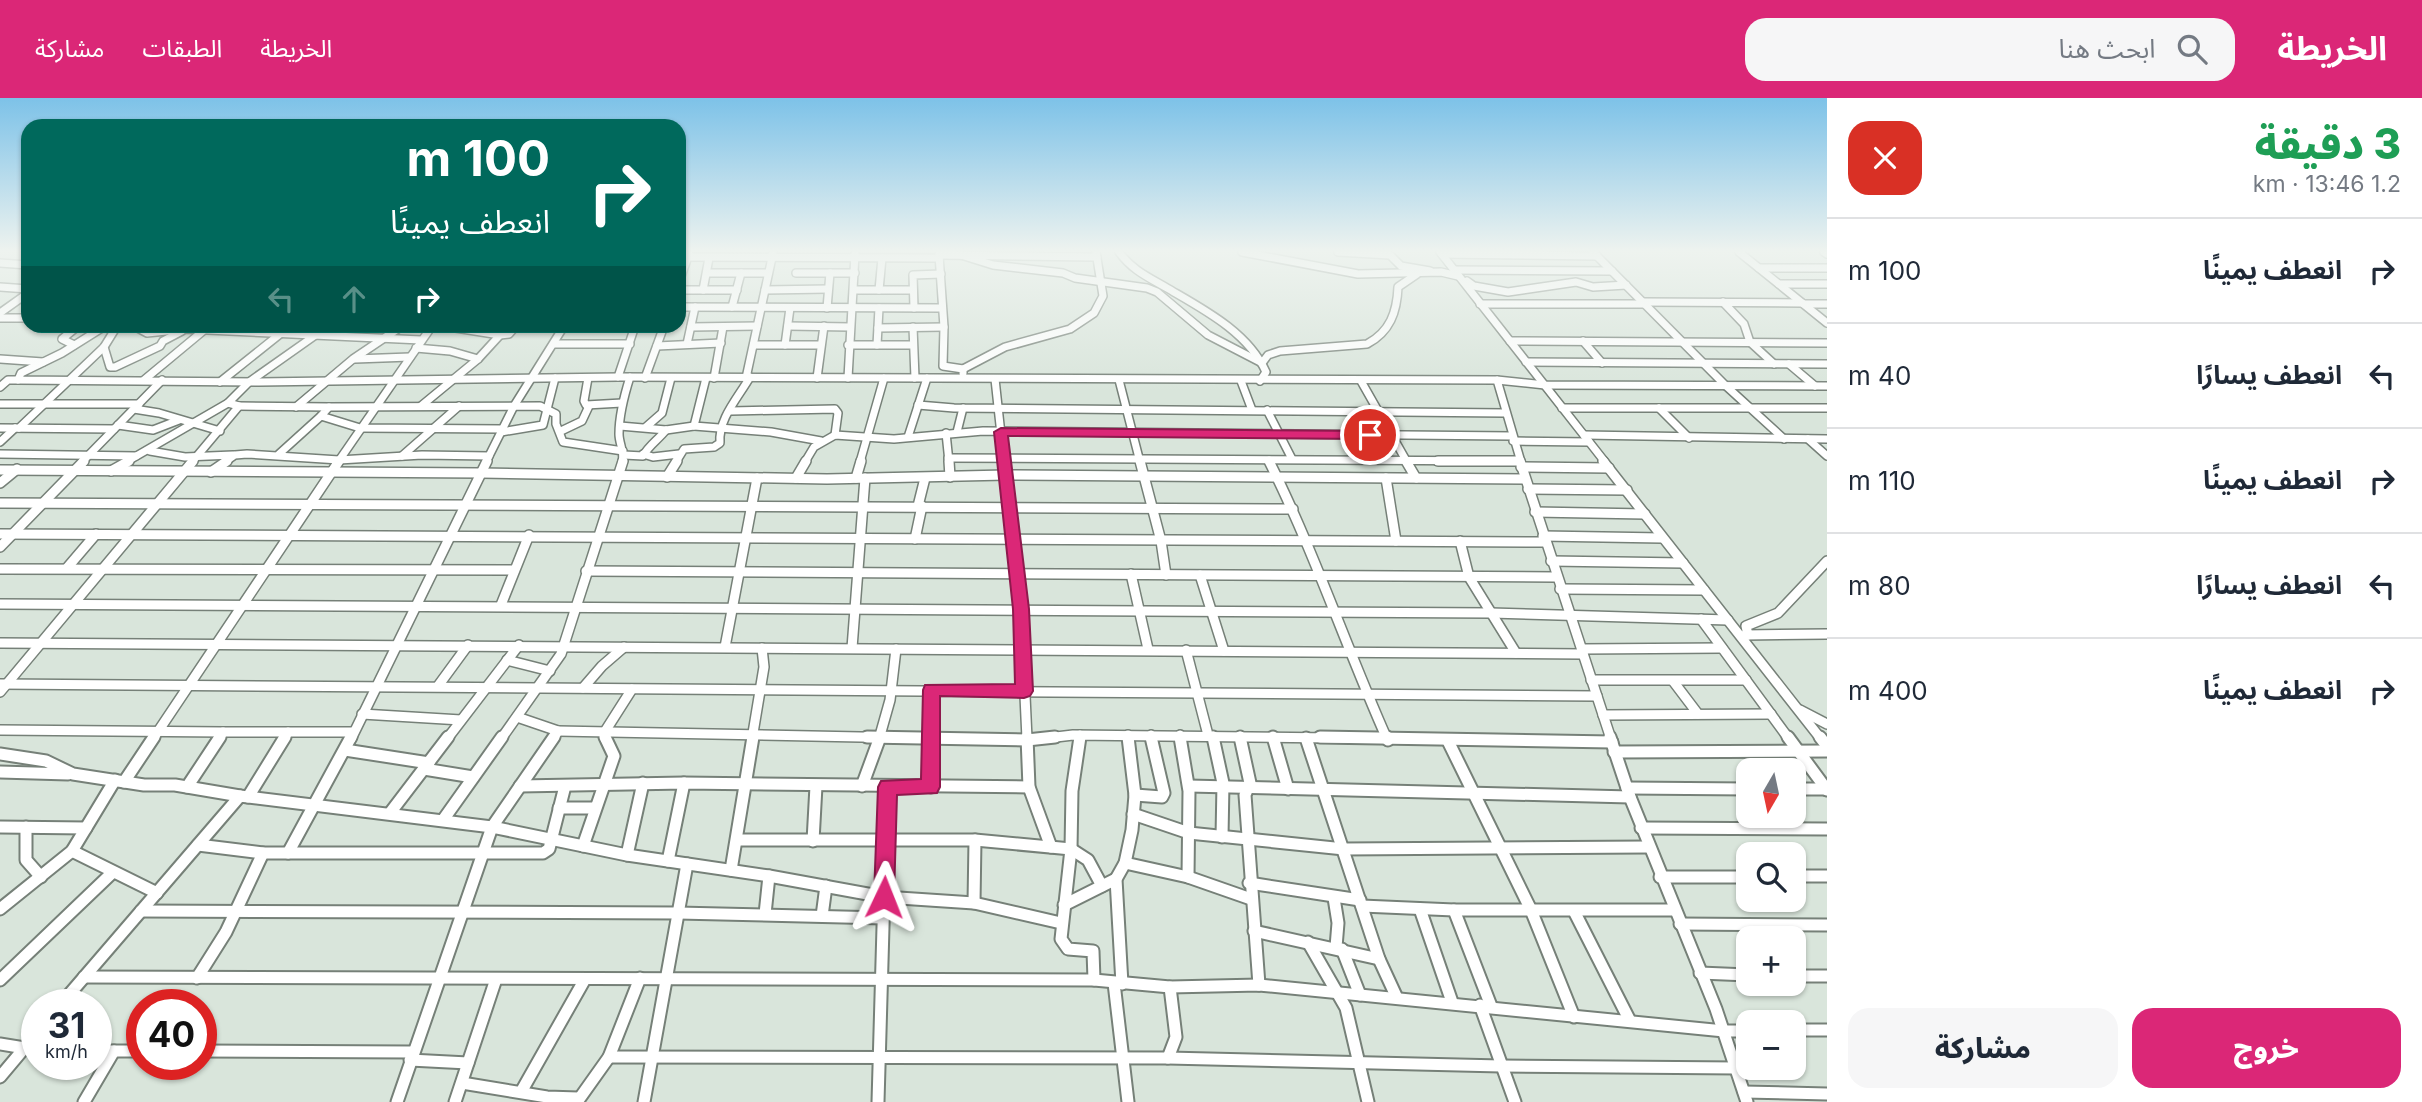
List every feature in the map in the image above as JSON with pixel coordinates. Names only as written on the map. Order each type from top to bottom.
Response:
[{"type":"street","points":[[0,313],[18,299]]},
{"type":"street","points":[[732,307],[734,299]]},
{"type":"street","points":[[667,477],[679,454],[686,449],[716,446],[720,443],[719,429],[723,419],[732,411],[748,378],[763,299]]},
{"type":"street","points":[[827,299],[827,308]]},
{"type":"street","points":[[848,378],[853,299]]},
{"type":"street","points":[[913,299],[914,308]]},
{"type":"street","points":[[942,299],[943,366],[963,369],[987,354],[1005,347],[1070,329],[1094,313],[1102,299]]},
{"type":"street","points":[[1165,299],[1205,333],[1231,348],[1254,356],[1262,363]]},
{"type":"street","points":[[1182,299],[1236,332],[1262,363],[1266,372],[1261,381]]},
{"type":"street","points":[[1262,363],[1268,355],[1280,351],[1367,344],[1376,340],[1389,325],[1398,299]]},
{"type":"street","points":[[1476,299],[1545,384],[1662,538],[1728,620],[1744,635],[1827,749]]},
{"type":"street","points":[[1641,299],[1784,439]]},
{"type":"street","points":[[1798,299],[1827,323]]},
{"type":"street","points":[[1723,302],[1744,324],[1750,342],[1773,364]]},
{"type":"street","points":[[1480,304],[1827,304]]},
{"type":"street","points":[[686,307],[942,308]]},
{"type":"street","points":[[687,344],[695,307]]},
{"type":"street","points":[[785,345],[790,308]]},
{"type":"street","points":[[877,345],[878,308]]},
{"type":"street","points":[[0,318],[21,318]]},
{"type":"street","points":[[691,327],[757,326]]},
{"type":"street","points":[[788,326],[850,327]]},
{"type":"street","points":[[817,378],[824,326]]},
{"type":"street","points":[[694,426],[721,344],[723,327]]},
{"type":"street","points":[[913,327],[915,378]]},
{"type":"street","points":[[878,328],[944,327]]},
{"type":"street","points":[[69,333],[62,339],[74,345]]},
{"type":"street","points":[[18,380],[21,373],[94,333]]},
{"type":"street","points":[[0,442],[104,348],[113,333]]},
{"type":"street","points":[[87,363],[109,364],[112,367],[134,359],[178,333]]},
{"type":"street","points":[[144,380],[201,333]]},
{"type":"street","points":[[220,382],[279,333]]},
{"type":"street","points":[[298,333],[421,340]]},
{"type":"street","points":[[296,407],[353,359],[391,333]]},
{"type":"street","points":[[0,909],[72,851],[120,781],[159,731],[360,428],[426,333]]},
{"type":"street","points":[[491,333],[510,333]]},
{"type":"street","points":[[288,853],[345,750],[514,406],[560,333]]},
{"type":"street","points":[[590,345],[597,333]]},
{"type":"street","points":[[618,377],[633,333]]},
{"type":"street","points":[[645,377],[662,333]]},
{"type":"street","points":[[110,472],[196,424],[317,334]]},
{"type":"street","points":[[420,406],[478,359],[500,335]]},
{"type":"street","points":[[1510,341],[1827,342]]},
{"type":"street","points":[[1583,341],[1602,363]]},
{"type":"street","points":[[555,344],[630,344]]},
{"type":"street","points":[[657,346],[721,344]]},
{"type":"street","points":[[754,345],[820,345]]},
{"type":"street","points":[[848,345],[914,345]]},
{"type":"street","points":[[104,348],[109,364]]},
{"type":"street","points":[[416,348],[450,351],[478,359]]},
{"type":"street","points":[[353,359],[410,356]]},
{"type":"street","points":[[0,359],[44,362]]},
{"type":"street","points":[[1527,362],[1827,364]]},
{"type":"street","points":[[1789,364],[1815,386]]},
{"type":"street","points":[[963,369],[964,378]]},
{"type":"street","points":[[0,387],[4,380],[249,382],[618,377],[1497,380],[1545,384],[1827,386]]},
{"type":"street","points":[[443,820],[550,671],[565,645],[586,571],[620,476],[624,453],[619,437],[622,403],[630,377]]},
{"type":"street","points":[[646,427],[662,413],[671,377]]},
{"type":"street","points":[[321,416],[360,428],[501,431],[541,426],[555,378]]},
{"type":"street","points":[[589,378],[584,401],[589,406]]},
{"type":"street","points":[[852,648],[862,506],[860,478],[867,437],[884,378]]},
{"type":"street","points":[[908,437],[928,378]]},
{"type":"street","points":[[995,379],[1021,609],[1029,787],[1051,847]]},
{"type":"street","points":[[0,547],[162,380]]},
{"type":"street","points":[[1119,380],[1161,541],[1166,575]]},
{"type":"street","points":[[1497,380],[1526,484],[1628,792],[1736,1065]]},
{"type":"street","points":[[1241,381],[1252,410]]},
{"type":"street","points":[[1361,381],[1416,478]]},
{"type":"street","points":[[228,402],[239,406],[547,408],[556,414],[556,424],[564,443],[641,456],[666,430]]},
{"type":"street","points":[[589,406],[622,403]]},
{"type":"street","points":[[0,404],[136,407],[220,431]]},
{"type":"street","points":[[918,405],[963,408],[1505,413]]},
{"type":"street","points":[[2,687],[239,406]]},
{"type":"street","points":[[402,456],[459,406]]},
{"type":"street","points":[[561,431],[582,421],[589,406]]},
{"type":"street","points":[[279,454],[330,407]]},
{"type":"street","points":[[957,432],[963,408]]},
{"type":"street","points":[[1562,408],[1825,410]]},
{"type":"street","points":[[1659,408],[1689,438]]},
{"type":"street","points":[[732,411],[835,409],[838,413],[835,435]]},
{"type":"street","points":[[1267,410],[1292,459]]},
{"type":"street","points":[[0,428],[116,427],[153,430],[179,420]]},
{"type":"street","points":[[620,426],[666,430],[694,426],[771,432],[821,441]]},
{"type":"street","points":[[796,478],[814,447],[835,435],[908,437],[957,432],[1001,432],[1513,439],[1827,439]]},
{"type":"street","points":[[946,433],[950,477]]},
{"type":"street","points":[[1808,439],[1827,456]]},
{"type":"street","points":[[149,451],[185,457],[279,454],[339,460],[402,456],[489,456]]},
{"type":"street","points":[[643,453],[653,457],[679,454]]},
{"type":"street","points":[[0,454],[138,456]]},
{"type":"street","points":[[211,472],[235,455]]},
{"type":"street","points":[[948,458],[1292,459],[1609,468]]},
{"type":"street","points":[[1269,460],[1293,509],[1349,653],[1388,740]]},
{"type":"street","points":[[0,470],[757,478],[1006,475],[1278,478],[1315,476],[1416,478],[1627,490]]},
{"type":"street","points":[[0,483],[17,470]]},
{"type":"street","points":[[725,647],[757,478]]},
{"type":"street","points":[[915,539],[925,478]]},
{"type":"street","points":[[1385,478],[1396,541]]},
{"type":"street","points":[[0,503],[1293,509]]},
{"type":"street","points":[[1535,512],[1645,514]]},
{"type":"street","points":[[0,534],[746,536],[1161,541],[1662,538]]},
{"type":"street","points":[[67,568],[96,534]]},
{"type":"street","points":[[501,605],[529,536]]},
{"type":"street","points":[[1460,541],[1469,577],[1516,653]]},
{"type":"street","points":[[1551,561],[1683,563]]},
{"type":"street","points":[[1744,635],[1745,626],[1777,613],[1827,561]]},
{"type":"street","points":[[0,569],[514,570]]},
{"type":"street","points":[[586,571],[1556,577]]},
{"type":"street","points":[[1131,574],[1148,649]]},
{"type":"street","points":[[1200,575],[1224,651]]},
{"type":"street","points":[[1560,589],[1704,590]]},
{"type":"street","points":[[0,604],[856,607],[1491,613],[1728,620]]},
{"type":"street","points":[[1701,619],[1827,789]]},
{"type":"street","points":[[1744,635],[1827,634]]},
{"type":"street","points":[[0,643],[1148,649],[1349,653],[1516,653],[1722,648]]},
{"type":"street","points":[[438,686],[468,645]]},
{"type":"street","points":[[390,813],[519,645]]},
{"type":"street","points":[[583,688],[624,646]]},
{"type":"street","points":[[731,870],[764,667],[762,648]]},
{"type":"street","points":[[862,786],[864,770],[879,736],[894,690],[896,649]]},
{"type":"street","points":[[1186,650],[1223,787],[1222,837]]},
{"type":"street","points":[[507,660],[550,671]]},
{"type":"street","points":[[1591,680],[1745,680]]},
{"type":"street","points":[[1673,681],[1698,714]]},
{"type":"street","points":[[2,687],[487,686],[1597,696]]},
{"type":"street","points":[[583,846],[614,756],[606,743],[604,733],[632,689]]},
{"type":"street","points":[[930,787],[931,690]]},
{"type":"street","points":[[1797,708],[1827,724]]},
{"type":"street","points":[[362,714],[461,720]]},
{"type":"street","points":[[1603,715],[1771,714]]},
{"type":"street","points":[[517,717],[558,731],[604,733],[1027,740],[1080,735],[1210,735],[1613,747],[1798,751],[1827,749]]},
{"type":"street","points":[[0,730],[354,732]]},
{"type":"street","points":[[397,1102],[492,827],[558,731]]},
{"type":"street","points":[[187,787],[223,732]]},
{"type":"street","points":[[74,989],[198,845],[244,797],[288,732]]},
{"type":"street","points":[[1080,735],[1072,791],[1072,849],[1061,923],[1063,946],[1068,949],[1093,951],[1094,980]]},
{"type":"street","points":[[1128,735],[1135,795],[1125,863],[1116,879],[1118,984],[1128,1102]]},
{"type":"street","points":[[1135,795],[1162,797],[1164,793],[1151,735]]},
{"type":"street","points":[[1180,735],[1189,786],[1188,877]]},
{"type":"street","points":[[1240,736],[1250,788],[1245,795],[1247,841],[1259,985]]},
{"type":"street","points":[[1273,737],[1288,789]]},
{"type":"street","points":[[1306,738],[1380,959],[1397,998]]},
{"type":"street","points":[[1448,741],[1531,910],[1574,1017]]},
{"type":"street","points":[[345,750],[473,777]]},
{"type":"street","points":[[0,754],[46,761],[73,774]]},
{"type":"street","points":[[0,772],[73,774],[443,820],[492,827],[627,855],[769,876],[884,897],[974,903],[1061,923]]},
{"type":"street","points":[[627,855],[643,783]]},
{"type":"street","points":[[520,786],[684,783],[1029,787]]},
{"type":"street","points":[[668,861],[684,783]]},
{"type":"street","points":[[198,845],[263,853],[543,853],[548,849],[551,840],[565,786]]},
{"type":"street","points":[[813,841],[816,786]]},
{"type":"street","points":[[1189,786],[1474,793],[1736,789]]},
{"type":"street","points":[[878,1102],[887,787]]},
{"type":"street","points":[[1806,789],[1827,789]]},
{"type":"street","points":[[559,808],[595,808]]},
{"type":"street","points":[[1133,814],[1189,833],[1344,849],[1648,847]]},
{"type":"street","points":[[0,827],[86,828]]},
{"type":"street","points":[[26,827],[26,860],[41,877]]},
{"type":"street","points":[[1641,828],[1827,829]]},
{"type":"street","points":[[737,840],[975,840],[1072,849],[1088,860],[1102,886]]},
{"type":"street","points":[[974,903],[975,840]]},
{"type":"street","points":[[72,851],[157,893]]},
{"type":"street","points":[[197,978],[236,912],[263,853]]},
{"type":"street","points":[[1125,863],[1188,877],[1251,899]]},
{"type":"street","points":[[644,1102],[687,864]]},
{"type":"street","points":[[0,980],[112,873]]},
{"type":"street","points":[[765,914],[769,876]]},
{"type":"street","points":[[1806,876],[1827,876]]},
{"type":"street","points":[[1660,877],[1736,877]]},
{"type":"street","points":[[1064,905],[1116,879]]},
{"type":"street","points":[[1250,883],[1361,903],[1420,909],[1674,910]]},
{"type":"street","points":[[822,916],[826,886]]},
{"type":"street","points":[[1334,898],[1339,948],[1360,995]]},
{"type":"street","points":[[1420,909],[1451,1002]]},
{"type":"street","points":[[1454,910],[1485,1005],[1501,1066],[1515,1102]]},
{"type":"street","points":[[141,911],[678,913],[883,918]]},
{"type":"street","points":[[1574,911],[1630,1021]]},
{"type":"street","points":[[1680,924],[1827,925]]},
{"type":"street","points":[[1254,931],[1380,959]]},
{"type":"street","points":[[1308,942],[1346,1008],[1368,1102]]},
{"type":"street","points":[[1700,973],[1736,974]]},
{"type":"street","points":[[1806,976],[1827,976]]},
{"type":"street","points":[[84,977],[1094,980],[1170,987],[1259,985],[1736,1031]]},
{"type":"street","points":[[462,1083],[577,1100],[609,1057],[640,978]]},
{"type":"street","points":[[455,1102],[496,979]]},
{"type":"street","points":[[521,1092],[585,979]]},
{"type":"street","points":[[1168,1058],[1176,1037],[1170,987]]},
{"type":"street","points":[[1806,1030],[1827,1030]]},
{"type":"street","points":[[0,1044],[21,1048]]},
{"type":"street","points":[[84,1102],[114,1051],[126,1051]]},
{"type":"street","points":[[217,1051],[411,1056],[468,1063]]},
{"type":"street","points":[[609,1057],[1168,1058],[1501,1066],[1736,1068]]},
{"type":"street","points":[[0,1077],[21,1058]]},
{"type":"street","points":[[1740,1080],[1745,1097],[1827,1094]]},
{"type":"route","points":[[884,897],[887,787],[930,787],[931,690],[1024,691],[1021,609],[1001,432],[1370,435]]}]
